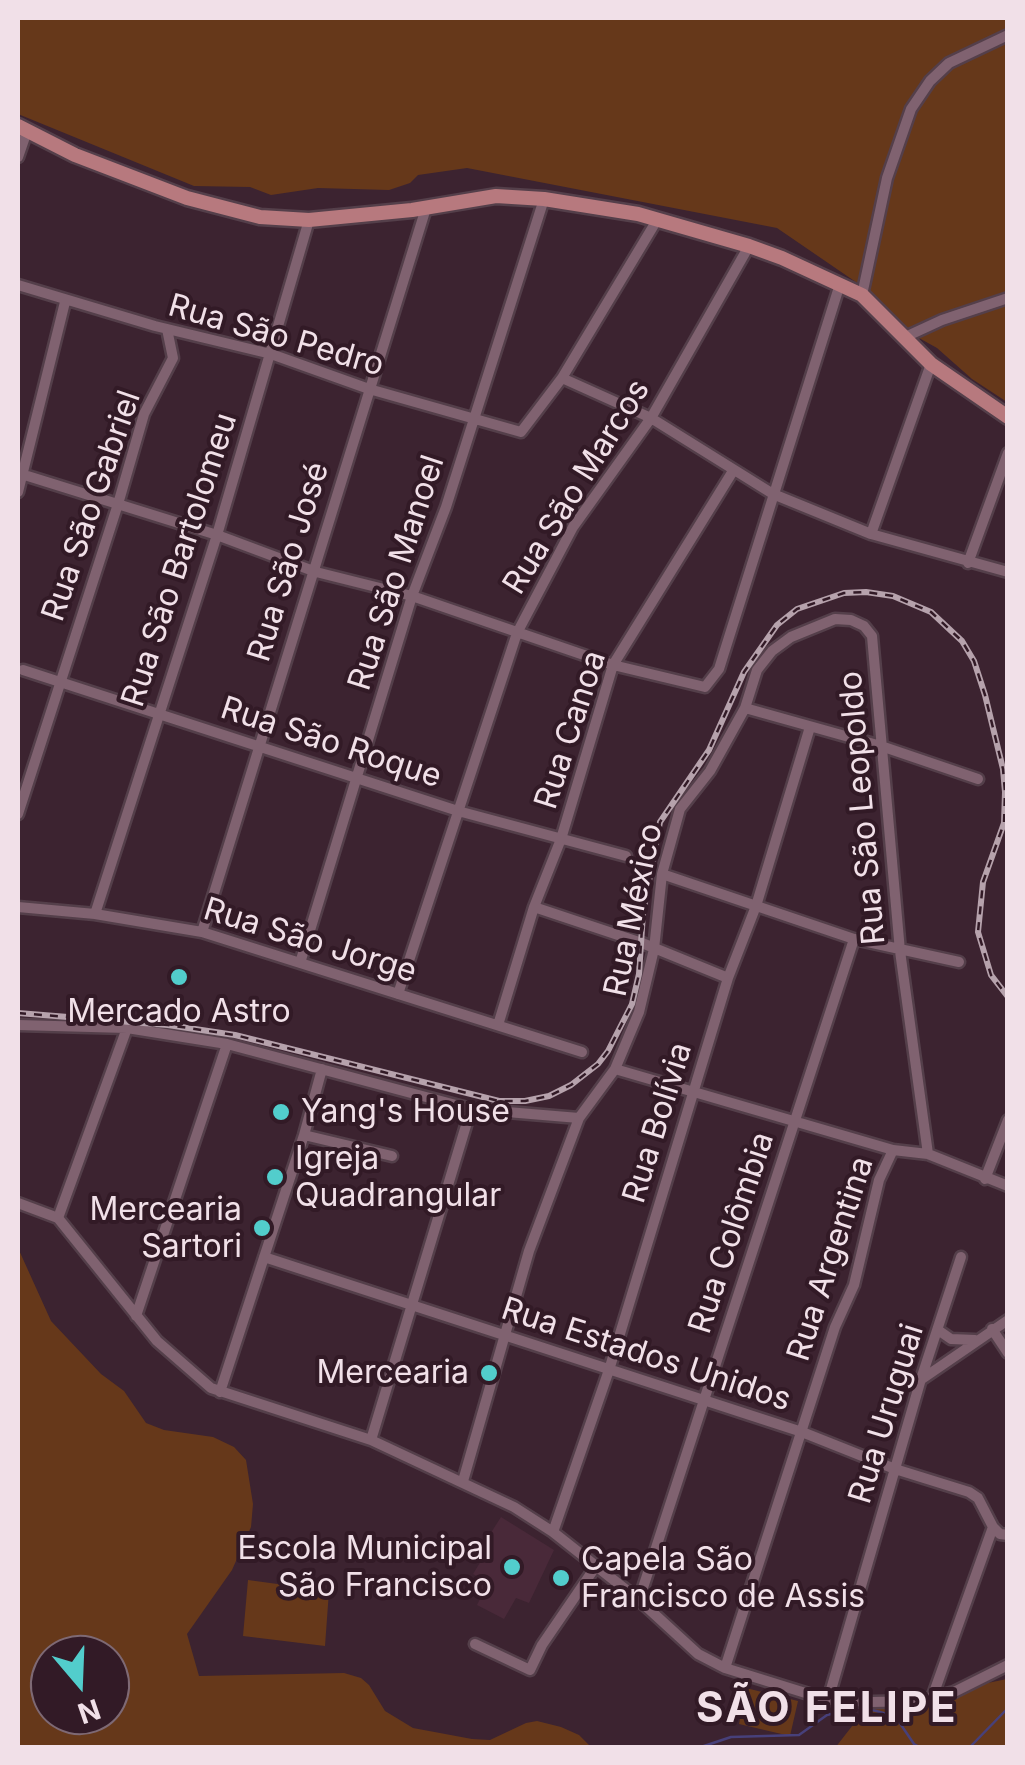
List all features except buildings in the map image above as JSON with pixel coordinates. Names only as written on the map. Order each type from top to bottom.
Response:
[{"type":"main road","points":[[22,128],[75,155],[187,198],[260,217],[309,220],[496,196],[544,200],[657,220],[749,246],[862,295],[931,364],[1008,417]]},
{"type":"street","points":[[862,295],[887,178],[912,108],[949,63],[1008,36]]},
{"type":"street","points":[[18,156],[22,128]]},
{"type":"street","name":"Rua São Manoel","points":[[300,964],[412,596],[436,538],[544,200]]},
{"type":"street","name":"Rua São José","points":[[202,932],[426,208]]},
{"type":"street","name":"Rua São Bartolomeu","points":[[95,914],[217,535],[309,220]]},
{"type":"street","points":[[657,220],[562,378],[652,418],[773,494],[871,534],[1008,572]]},
{"type":"street","name":"Rua São Marcos","points":[[398,994],[516,633],[573,527],[652,418],[749,246]]},
{"type":"street","points":[[20,474],[217,535],[314,571],[412,596],[613,665],[705,687],[718,669],[840,284]]},
{"type":"street","name":"Rua São Pedro","points":[[18,285],[65,302],[272,354],[369,389],[521,432],[562,378]]},
{"type":"street","points":[[904,338],[942,320],[1008,298]]},
{"type":"street","points":[[18,492],[65,302]]},
{"type":"street","name":"Rua São Gabriel","points":[[18,814],[144,414],[173,358],[166,329]]},
{"type":"street","points":[[871,534],[931,364]]},
{"type":"street","points":[[968,563],[1008,453]]},
{"type":"street","name":"Rua Canoa","points":[[498,1025],[534,907],[561,839],[613,665],[734,470]]},
{"type":"street","name":"Rua São Leopoldo","points":[[745,708],[757,670],[772,651],[812,627],[835,619],[851,620],[864,626],[872,636],[900,951],[928,1154]]},
{"type":"street","name":"Rua São Roque","points":[[23,670],[458,811],[626,856]]},
{"type":"street","points":[[745,708],[881,746],[978,779]]},
{"type":"street","name":"Rua México","points":[[464,1481],[529,1251],[579,1118],[615,1069],[639,1012],[654,949],[662,874],[680,809],[710,771],[745,708]]},
{"type":"street","name":"Rua Bolívia","points":[[553,1532],[608,1370],[728,978],[756,906],[810,727]]},
{"type":"street","points":[[662,874],[854,939],[960,962]]},
{"type":"street","name":"Rua São Jorge","points":[[18,907],[95,914],[202,932],[582,1052]]},
{"type":"street","points":[[534,907],[728,978]]},
{"type":"street","name":"Rua Colômbia","points":[[639,1600],[854,939]]},
{"type":"street","points":[[18,1025],[127,1028],[227,1044],[471,1109],[579,1118]]},
{"type":"street","points":[[58,1218],[127,1028]]},
{"type":"street","points":[[136,1316],[227,1044]]},
{"type":"street","points":[[220,1392],[322,1069]]},
{"type":"street","points":[[615,1069],[893,1150],[928,1154],[1008,1186]]},
{"type":"street","points":[[371,1440],[471,1109]]},
{"type":"street","points":[[985,1179],[1008,1120]]},
{"type":"street","points":[[304,1135],[392,1156]]},
{"type":"street","name":"Rua Argentina","points":[[725,1668],[835,1327],[854,1285],[875,1195],[893,1150]]},
{"type":"street","points":[[18,1203],[58,1218],[136,1316],[176,1360],[211,1388],[371,1440],[464,1481],[553,1532],[639,1600],[698,1654],[725,1668],[828,1700],[902,1702],[954,1692],[1008,1665]]},
{"type":"street","name":"Rua Uruguai","points":[[828,1700],[961,1257]]},
{"type":"street","name":"Rua Estados Unidos","points":[[264,1258],[802,1432],[895,1469],[969,1492],[978,1498],[993,1527]]},
{"type":"street","points":[[921,1380],[1008,1320]]},
{"type":"street","points":[[992,1329],[1008,1352]]},
{"type":"street","points":[[938,1330],[951,1339],[976,1340]]},
{"type":"street","points":[[932,1698],[993,1527],[1008,1535]]},
{"type":"street","points":[[474,1644],[530,1670],[542,1645],[596,1566]]},
{"type":"shaded area","points":[[18,18],[1007,18],[1007,402],[972,379],[937,348],[874,313],[869,307],[869,291],[777,228],[467,168],[418,175],[410,183],[389,190],[318,188],[271,195],[250,187],[194,186],[18,114]]},
{"type":"shaded area","points":[[18,1248],[51,1321],[101,1374],[124,1391],[146,1423],[164,1430],[213,1437],[234,1447],[246,1460],[253,1504],[251,1527],[232,1570],[187,1634],[199,1676],[344,1673],[361,1678],[385,1711],[413,1728],[490,1740],[537,1721],[579,1735],[591,1747],[18,1747]]},
{"type":"shaded area","name":"Escola Municipal São Francisco","points":[[501,1517],[554,1550],[529,1603],[516,1598],[504,1619],[477,1605],[488,1583],[473,1574],[485,1542]]},
{"type":"shaded area","points":[[248,1580],[329,1591],[325,1646],[243,1636]]},
{"type":"shaded area","points":[[1007,1679],[1007,1747],[835,1748],[863,1712]]},
{"type":"shaded area","points":[[746,1688],[798,1701],[790,1736],[739,1724]]},
{"type":"waterway","points":[[698,1748],[731,1737],[799,1735],[827,1715],[861,1707],[895,1716],[921,1748]]},
{"type":"waterway","points":[[969,1748],[1008,1708]]},
{"type":"railway","points":[[18,1013],[168,1025],[235,1035],[499,1101],[549,1096],[598,1064],[632,1004],[660,822],[709,750],[744,672],[777,625],[797,609],[844,593],[866,592],[893,596],[931,612],[962,641],[974,661],[1003,769],[1005,792],[1004,823],[983,882],[978,932],[991,975],[1008,997]]},
{"type":"place","name":"Mercado Astro","points":[[179,977]]},
{"type":"place","name":"Yang's House","points":[[281,1112]]},
{"type":"place","name":"Igreja Quadrangular","points":[[275,1177]]},
{"type":"place","name":"Mercearia Sartori","points":[[262,1228]]},
{"type":"place","name":"Mercearia","points":[[489,1373]]},
{"type":"place","name":"Escola Municipal São Francisco","points":[[512,1567]]},
{"type":"place","name":"Capela São Francisco de Assis","points":[[561,1578]]},
{"type":"district","name":"SÃO FELIPE","points":[[827,1709]]}]
